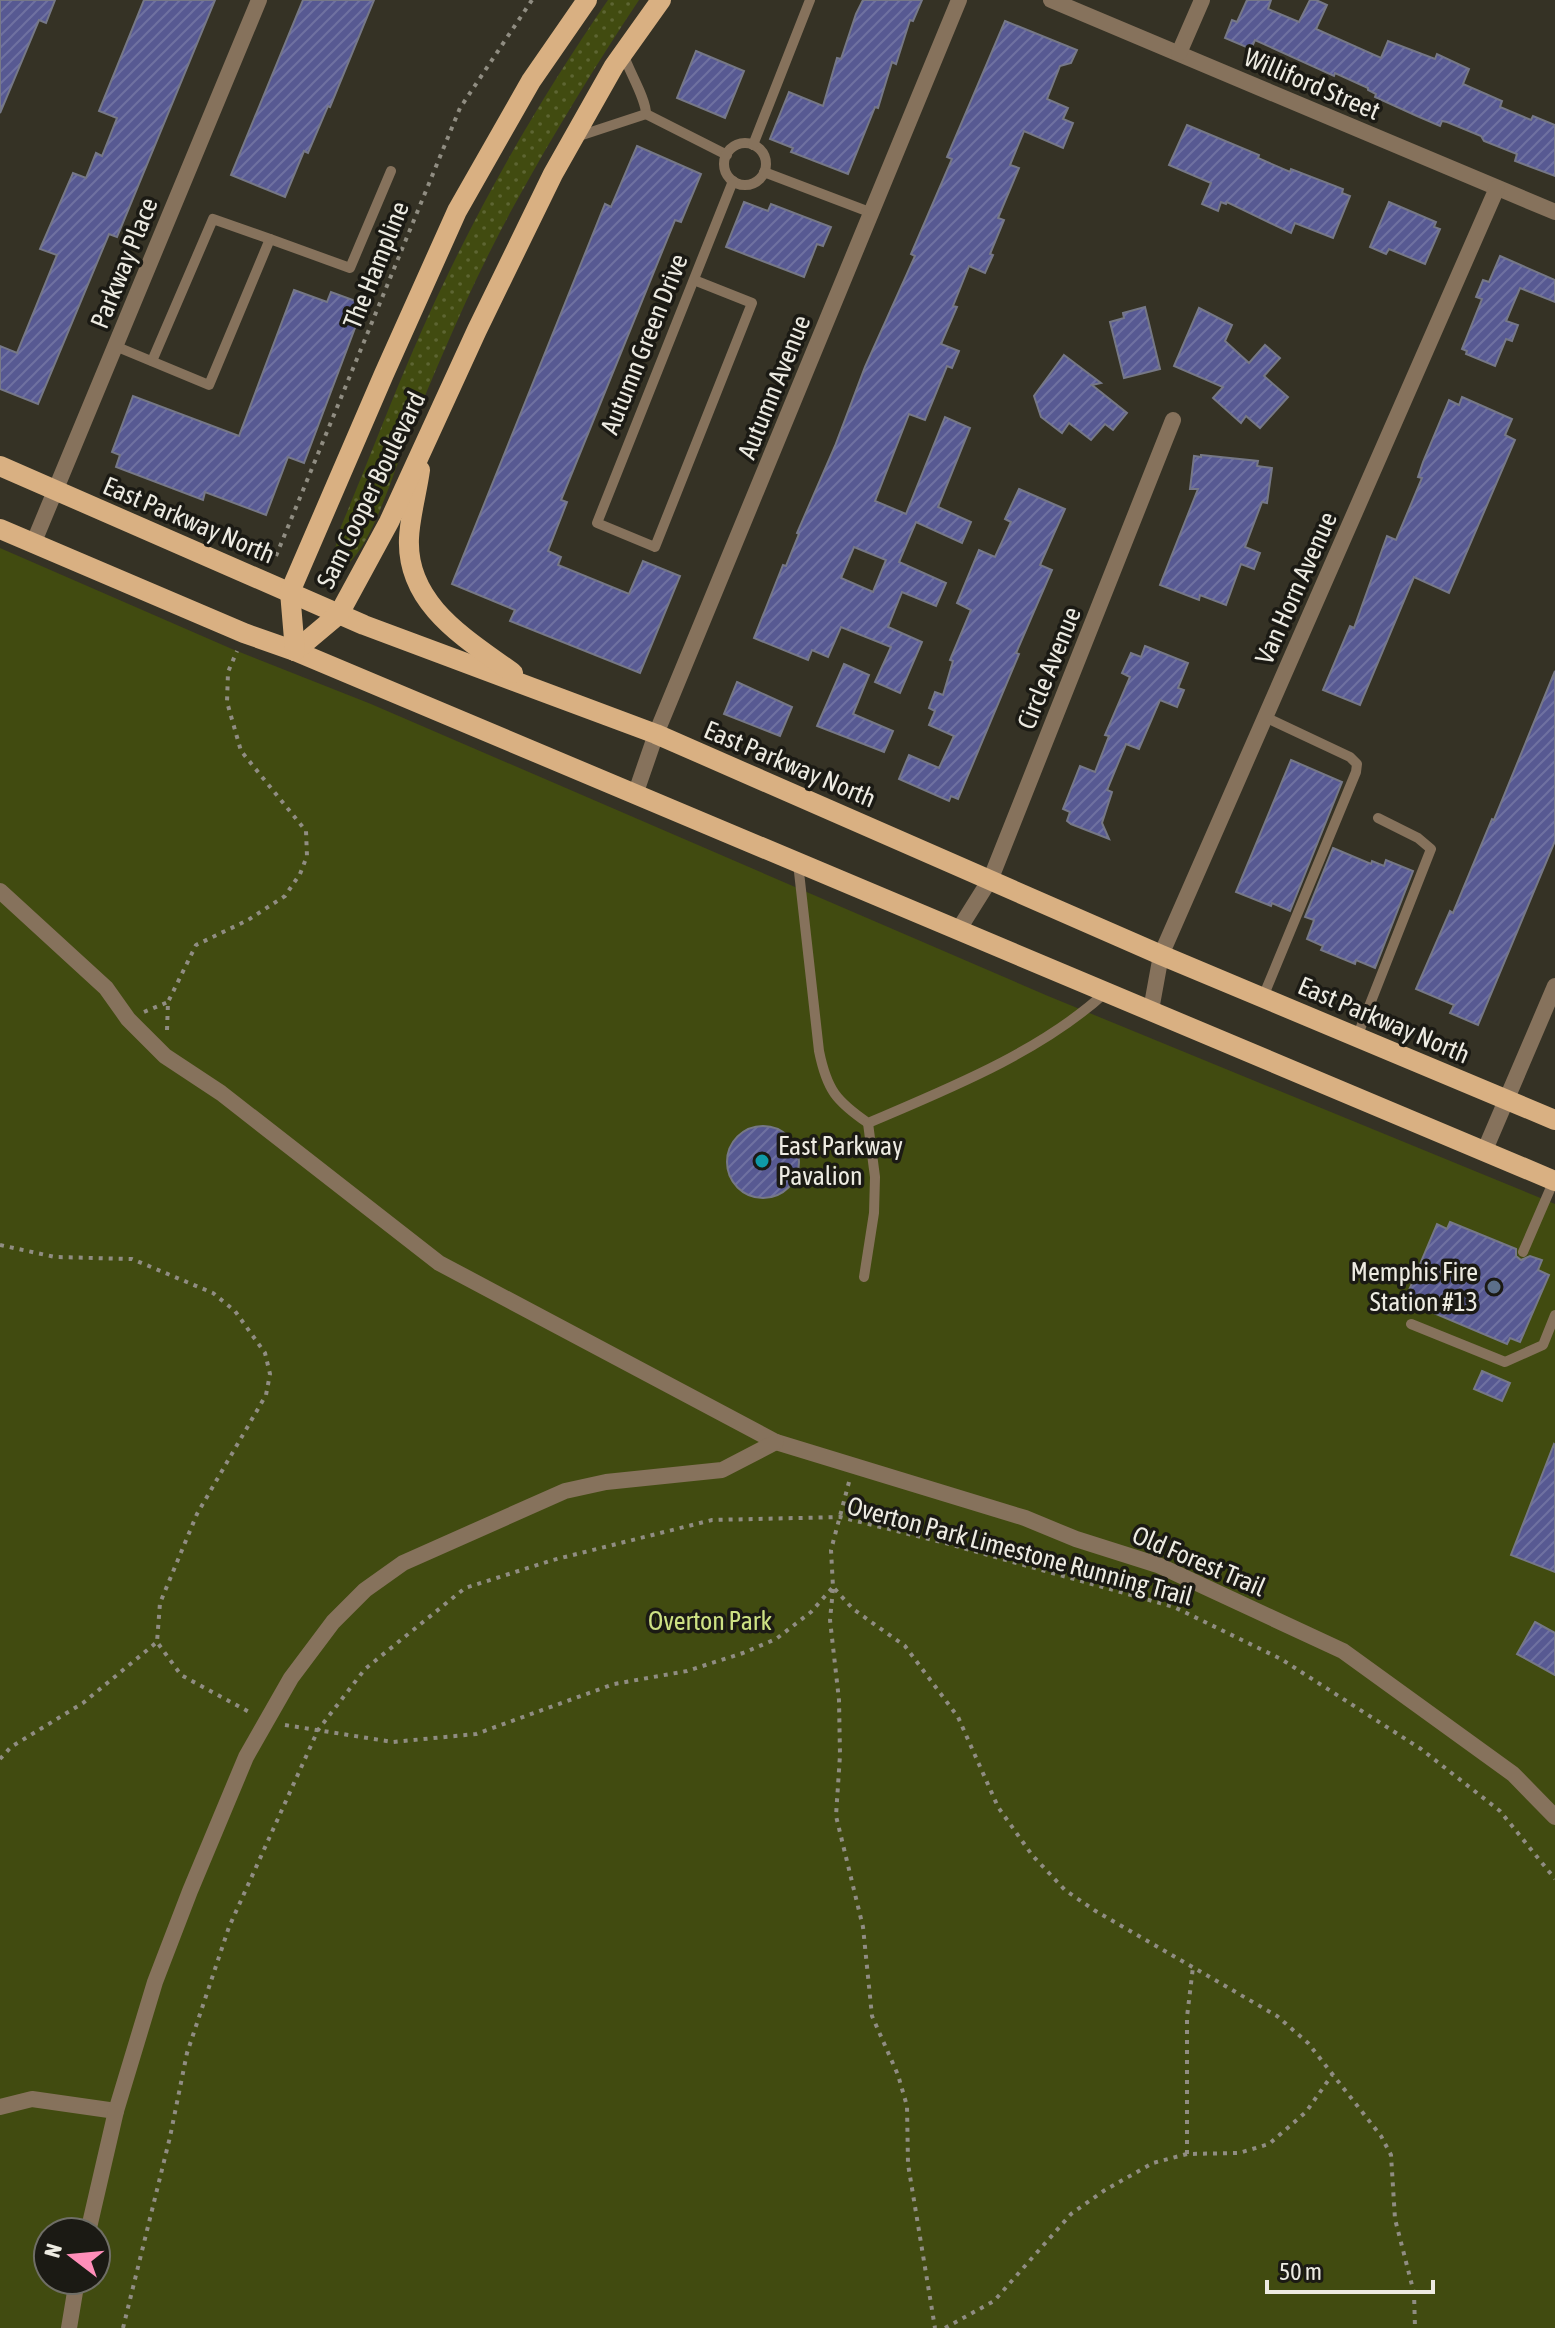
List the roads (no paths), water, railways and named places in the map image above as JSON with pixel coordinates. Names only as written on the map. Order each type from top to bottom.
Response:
[{"type":"main road","name":"Sam Cooper Boulevard","points":[[295,651],[290,592],[457,211],[531,81],[587,0]]},
{"type":"main road","name":"Sam Cooper Boulevard","points":[[295,651],[339,614],[389,522],[553,174],[623,53],[661,0]]},
{"type":"main road","points":[[425,442],[409,538],[413,577],[430,606],[458,633],[535,689]]},
{"type":"main road","name":"East Parkway North","points":[[0,466],[339,614],[656,734],[1161,955],[1555,1120]]},
{"type":"main road","points":[[0,529],[244,633],[295,651],[636,792],[1555,1180]]},
{"type":"street","name":"Parkway Place","points":[[33,544],[259,0]]},
{"type":"street","name":"Autumn Avenue","points":[[636,792],[656,734],[959,0]]},
{"type":"street","name":"Williford Street","points":[[1051,0],[1555,212]]},
{"type":"street","points":[[1179,53],[1202,0]]},
{"type":"street","name":"Van Horn Avenue","points":[[1151,1010],[1161,955],[1497,188]]},
{"type":"street","name":"Circle Avenue","points":[[959,929],[991,878],[1173,420]]},
{"type":"street","name":"Old Forest Trail","points":[[0,891],[106,988],[128,1019],[165,1056],[221,1093],[439,1263],[776,1442],[1025,1518],[1076,1539],[1158,1565],[1343,1651],[1513,1774],[1555,1817]]},
{"type":"street","points":[[1484,1152],[1555,986]]},
{"type":"street","points":[[92,2216],[116,2111],[155,1982],[190,1891],[246,1757],[291,1678],[333,1622],[365,1590],[403,1563],[565,1491],[606,1482],[722,1470],[776,1442]]},
{"type":"street","points":[[0,2107],[32,2099],[116,2111]]},
{"type":"street","points":[[69,2328],[74,2296]]},
{"type":"lane","points":[[753,145],[810,0]]},
{"type":"lane","points":[[623,53],[646,105],[646,114]]},
{"type":"lane","points":[[574,137],[646,114],[727,155]]},
{"type":"lane","points":[[739,144],[753,145],[766,162],[764,172],[752,184],[733,181],[725,171],[727,155],[739,144]]},
{"type":"lane","points":[[152,361],[213,219],[350,268],[391,171]]},
{"type":"lane","points":[[764,172],[872,213]]},
{"type":"lane","name":"Autumn Green Drive","points":[[694,280],[752,303],[655,547],[597,523],[733,181]]},
{"type":"lane","points":[[115,346],[209,385],[270,239]]},
{"type":"lane","points":[[1263,997],[1357,764],[1350,757],[1265,717]]},
{"type":"lane","points":[[1357,1037],[1431,849],[1418,838],[1378,818]]},
{"type":"lane","points":[[798,861],[825,1080],[840,1103],[868,1123],[875,1177],[874,1213],[864,1277]]},
{"type":"lane","points":[[868,1123],[1016,1055],[1089,1008],[1107,991]]},
{"type":"lane","points":[[1523,1252],[1555,1180]]},
{"type":"lane","points":[[1411,1324],[1505,1362],[1543,1345],[1555,1315]]},
{"type":"place","name":"East Parkway Pavalion","points":[[762,1161]]},
{"type":"place","name":"Memphis Fire Station #13","points":[[1494,1287]]},
{"type":"park label","name":"Overton Park","points":[[710,1621]]}]
